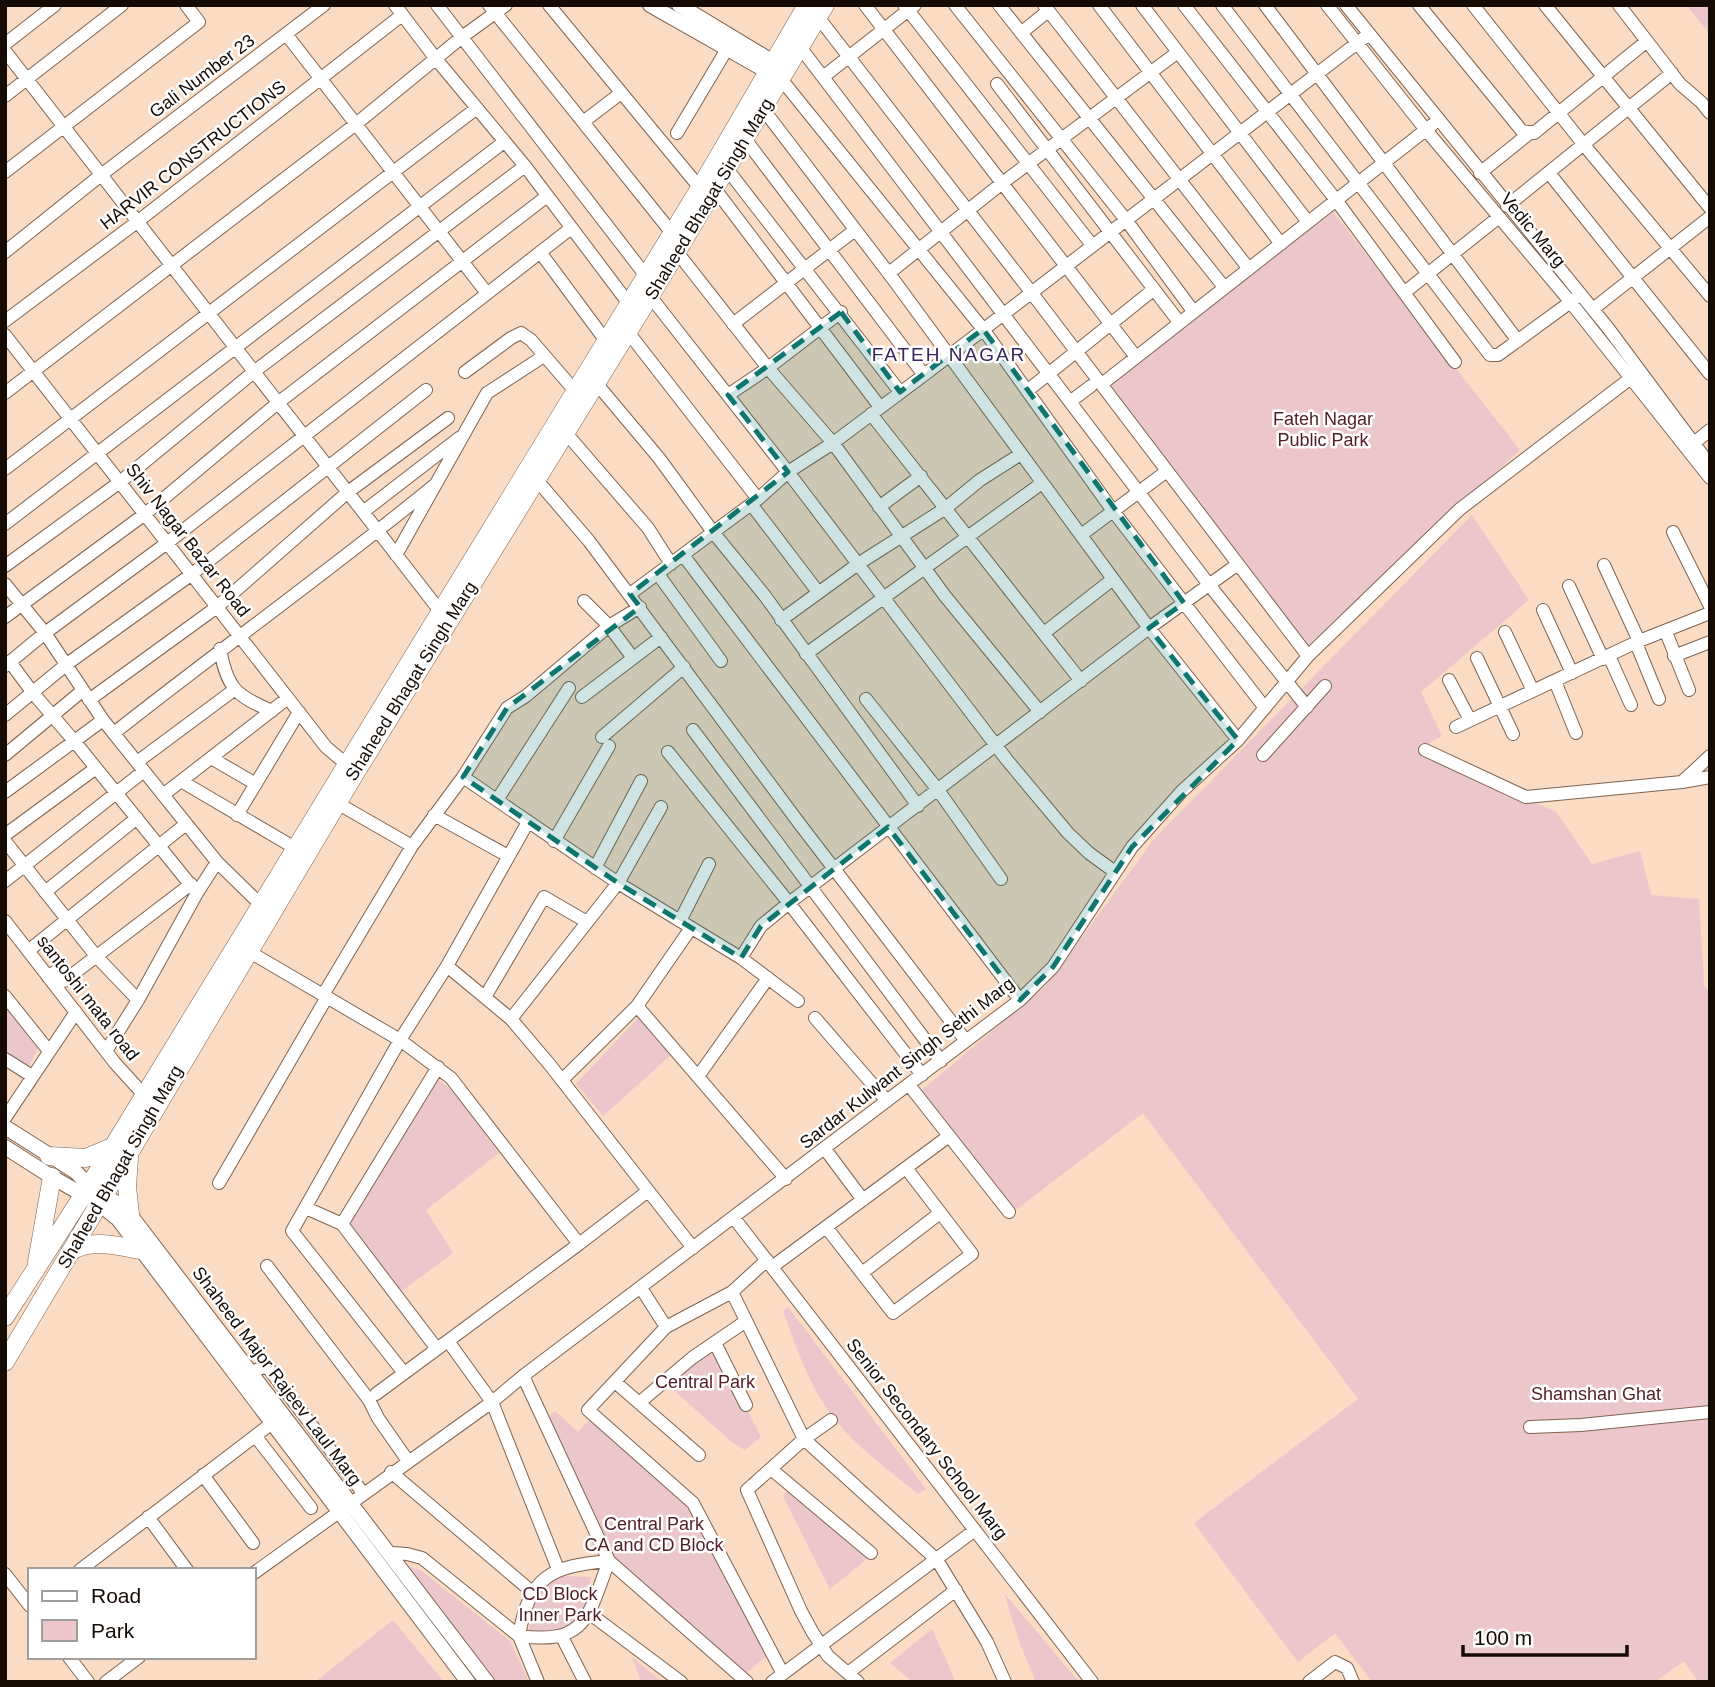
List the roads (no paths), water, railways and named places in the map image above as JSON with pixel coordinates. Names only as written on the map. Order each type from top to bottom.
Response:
[{"type":"main road","name":"Shaheed Bhagat Singh Marg","points":[[121,1150],[144,1095],[260,904],[536,479],[628,332],[677,252],[707,189],[817,9]]},
{"type":"main road","name":"Shaheed Bhagat Singh Marg","points":[[5,1317],[36,1269],[94,1195],[248,951],[337,803],[350,768],[440,611],[672,233],[707,189],[727,169],[763,108],[778,71],[800,47],[817,9]]},
{"type":"main road","points":[[49,1156],[86,1158],[121,1150],[130,1214]]},
{"type":"main road","points":[[36,1269],[52,1177]]},
{"type":"main road","name":"Shaheed Bhagat Singh Marg","points":[[5,1362],[69,1253],[94,1195]]},
{"type":"main road","points":[[69,1253],[78,1246],[93,1244],[141,1250]]},
{"type":"street","points":[[5,44],[55,5]]},
{"type":"street","points":[[5,96],[121,5]]},
{"type":"street","points":[[5,172],[199,22],[186,5]]},
{"type":"street","name":"Gali Number 23","points":[[5,252],[101,175],[324,5]]},
{"type":"street","points":[[437,5],[646,276]]},
{"type":"street","points":[[549,5],[621,93],[787,284],[921,476],[1080,681]]},
{"type":"street","points":[[650,5],[727,49],[778,71]]},
{"type":"street","points":[[679,5],[778,71],[983,329],[1113,511],[1265,708]]},
{"type":"street","points":[[865,5],[1136,357]]},
{"type":"street","points":[[955,5],[1062,138],[1194,311]]},
{"type":"street","points":[[999,5],[1224,287]]},
{"type":"street","points":[[1099,5],[1281,244]]},
{"type":"street","points":[[1142,5],[1308,222]]},
{"type":"street","points":[[1184,5],[1336,200],[1455,362]]},
{"type":"street","points":[[1222,5],[1490,355],[1498,355],[1576,298]]},
{"type":"street","points":[[1265,5],[1518,341]]},
{"type":"street","name":"Vedic Marg","points":[[1327,5],[1499,217],[1576,298],[1593,309],[1635,374],[1710,465]]},
{"type":"street","name":"Vedic Marg","points":[[1346,5],[1507,206],[1710,478]]},
{"type":"street","points":[[1419,5],[1522,131],[1534,133],[1647,41]]},
{"type":"street","points":[[1473,5],[1584,145],[1710,296]]},
{"type":"street","points":[[1545,5],[1710,208]]},
{"type":"street","points":[[823,77],[909,7],[1093,245]]},
{"type":"street","points":[[1021,33],[1046,7],[1249,269]]},
{"type":"street","points":[[1625,7],[1672,73],[1706,99],[1710,113]]},
{"type":"street","points":[[5,393],[356,124],[497,8],[583,122],[672,233]]},
{"type":"street","points":[[817,9],[849,57],[1077,352],[1096,385],[1167,471],[1308,656]]},
{"type":"street","points":[[399,10],[524,166],[629,304]]},
{"type":"street","name":"HARVIR CONSTRUCTIONS","points":[[5,321],[137,222],[320,78],[399,10]]},
{"type":"street","points":[[286,34],[486,292]]},
{"type":"street","points":[[630,594],[755,501],[788,472],[833,443],[901,392],[1369,34]]},
{"type":"street","points":[[800,47],[1210,586],[1307,707]]},
{"type":"street","points":[[677,133],[727,49]]},
{"type":"street","points":[[5,51],[440,611]]},
{"type":"street","points":[[889,272],[967,209],[1178,52]]},
{"type":"street","points":[[1507,206],[1672,73]]},
{"type":"street","points":[[997,85],[1179,323]]},
{"type":"street","points":[[583,122],[621,93]]},
{"type":"street","points":[[5,469],[477,108]]},
{"type":"street","points":[[763,108],[889,272],[1149,628],[1238,740]]},
{"type":"street","points":[[1071,401],[1136,357],[1438,120]]},
{"type":"street","points":[[1480,173],[1531,132]]},
{"type":"street","points":[[745,139],[923,375]]},
{"type":"street","points":[[5,524],[504,142]]},
{"type":"street","points":[[5,566],[120,482],[254,371],[524,166]]},
{"type":"street","points":[[727,169],[901,392]]},
{"type":"street","points":[[1549,173],[1710,374]]},
{"type":"street","points":[[5,617],[145,514],[279,402],[546,197]]},
{"type":"street","points":[[1405,292],[1499,217]]},
{"type":"street","points":[[1593,309],[1710,217]]},
{"type":"street","points":[[194,888],[8,664],[570,229]]},
{"type":"street","points":[[733,324],[855,230]]},
{"type":"street","points":[[540,251],[606,341]]},
{"type":"street","points":[[677,252],[768,369],[833,443],[945,596],[1040,712]]},
{"type":"street","points":[[1027,391],[1153,290]]},
{"type":"street","points":[[650,296],[788,472],[996,746],[1069,833],[1089,853],[1115,872]]},
{"type":"street","points":[[728,395],[768,369],[841,312]]},
{"type":"street","points":[[465,372],[521,332],[575,391]]},
{"type":"street","points":[[628,332],[755,501],[818,593]]},
{"type":"street","name":"Shiv Nagar Bazar Road","points":[[5,335],[326,747],[350,768]]},
{"type":"street","points":[[396,555],[487,393],[544,356]]},
{"type":"street","name":"Sardar Kulwant Singh Sethi Marg","points":[[256,1572],[492,1402],[1020,1000],[1052,967],[1132,847],[1182,791],[1238,740],[1308,656],[1460,509],[1635,374]]},
{"type":"street","points":[[596,383],[659,458],[713,532],[765,596],[918,806]]},
{"type":"street","points":[[5,715],[67,664],[192,574],[426,390]]},
{"type":"street","points":[[5,755],[52,716],[217,607],[348,492],[448,418]]},
{"type":"street","points":[[1694,443],[1710,430]]},
{"type":"street","points":[[565,432],[648,528],[671,564]]},
{"type":"street","points":[[363,512],[464,433]]},
{"type":"street","points":[[781,620],[858,564],[946,508],[980,480],[1021,454]]},
{"type":"street","points":[[1081,535],[1167,471]]},
{"type":"street","points":[[880,507],[921,476]]},
{"type":"street","points":[[536,479],[640,607],[966,1041]]},
{"type":"street","points":[[806,654],[1042,483]]},
{"type":"street","points":[[114,733],[436,484]]},
{"type":"street","points":[[1674,533],[1710,606]]},
{"type":"street","points":[[683,555],[1020,1000]]},
{"type":"street","points":[[741,958],[761,926],[789,903],[1149,628],[1238,564]]},
{"type":"street","points":[[1604,565],[1638,642],[1659,699]]},
{"type":"street","points":[[658,574],[721,661]]},
{"type":"street","points":[[1044,633],[1113,579]]},
{"type":"street","points":[[5,584],[67,664],[103,720],[216,862],[260,904]]},
{"type":"street","points":[[1569,586],[1631,705]]},
{"type":"street","points":[[584,601],[609,626],[634,658]]},
{"type":"street","points":[[219,1183],[412,846],[463,777],[508,709],[609,626],[640,607]]},
{"type":"street","points":[[1543,610],[1572,673]]},
{"type":"street","points":[[1456,727],[1638,642],[1710,612]]},
{"type":"street","points":[[1505,632],[1533,691]]},
{"type":"street","points":[[1666,632],[1689,690]]},
{"type":"street","points":[[582,697],[662,636]]},
{"type":"street","points":[[1674,656],[1710,642]]},
{"type":"street","points":[[220,649],[226,676],[234,690],[250,702],[272,711]]},
{"type":"street","points":[[1477,658],[1513,734]]},
{"type":"street","points":[[554,841],[606,741],[684,667]]},
{"type":"street","points":[[1449,680],[1470,720]]},
{"type":"street","points":[[1555,681],[1576,733]]},
{"type":"street","points":[[1263,755],[1325,686]]},
{"type":"street","points":[[497,800],[569,688]]},
{"type":"street","points":[[5,881],[117,793],[141,767],[234,690]]},
{"type":"street","points":[[163,795],[288,698]]},
{"type":"street","points":[[866,699],[938,790],[1001,879]]},
{"type":"street","points":[[237,815],[299,712]]},
{"type":"street","points":[[5,792],[103,720]]},
{"type":"street","points":[[693,730],[941,1061]]},
{"type":"street","points":[[1425,750],[1526,797],[1710,777]]},
{"type":"street","points":[[668,752],[922,1075]]},
{"type":"street","points":[[1682,782],[1710,756]]},
{"type":"street","points":[[211,758],[256,784]]},
{"type":"street","points":[[5,835],[96,768]]},
{"type":"street","points":[[463,777],[618,883],[741,958],[798,1001]]},
{"type":"street","points":[[181,781],[295,848]]},
{"type":"street","points":[[596,868],[642,781]]},
{"type":"street","points":[[337,803],[412,846]]},
{"type":"street","points":[[511,1019],[618,883],[661,807]]},
{"type":"street","points":[[434,815],[509,856]]},
{"type":"street","points":[[45,892],[137,818]]},
{"type":"street","points":[[404,1373],[292,1231],[528,822]]},
{"type":"street","points":[[28,951],[186,824]]},
{"type":"street","points":[[5,841],[96,956],[138,1000]]},
{"type":"street","points":[[106,1051],[138,1000],[194,888],[216,862]]},
{"type":"street","points":[[562,1080],[637,1006],[686,924],[709,864]]},
{"type":"street","points":[[48,977],[56,971],[64,981],[194,888]]},
{"type":"street","points":[[485,997],[544,897],[587,922]]},
{"type":"street","name":"santoshi mata road","points":[[5,921],[106,1051],[144,1095]]},
{"type":"street","points":[[248,951],[400,1040],[452,1078],[579,1244]]},
{"type":"street","points":[[447,966],[511,1019],[693,1248]]},
{"type":"street","points":[[699,1075],[768,978]]},
{"type":"street","points":[[5,996],[49,1051]]},
{"type":"street","points":[[637,1006],[786,1179]]},
{"type":"street","points":[[5,1118],[76,1012]]},
{"type":"street","points":[[815,1018],[887,1101]]},
{"type":"street","points":[[5,1059],[32,1076]]},
{"type":"street","points":[[342,1224],[438,1067]]},
{"type":"street","points":[[909,1085],[1009,1212]]},
{"type":"street","name":"Shaheed Major Rajeev Laul Marg","points":[[5,1127],[76,1172],[118,1219],[272,1423],[344,1507],[391,1553],[487,1682]]},
{"type":"street","points":[[949,1136],[827,1227],[732,1292],[667,1327],[588,1410],[693,1503],[778,1678],[975,1530]]},
{"type":"street","name":"Shaheed Major Rajeev Laul Marg","points":[[5,1147],[52,1177],[125,1208],[251,1372],[468,1682]]},
{"type":"street","points":[[825,1149],[863,1200]]},
{"type":"street","points":[[827,1227],[893,1313],[972,1254],[906,1168]]},
{"type":"street","points":[[376,1394],[648,1191]]},
{"type":"street","points":[[306,1208],[342,1224],[492,1402],[558,1569]]},
{"type":"street","points":[[862,1273],[940,1213]]},
{"type":"street","name":"Senior Secondary School Marg","points":[[734,1218],[1092,1682]]},
{"type":"street","points":[[267,1266],[369,1400],[408,1461]]},
{"type":"street","points":[[641,1288],[667,1327]]},
{"type":"street","points":[[732,1292],[804,1439],[937,1560],[987,1642],[1005,1682]]},
{"type":"street","points":[[639,1403],[692,1358],[746,1321]]},
{"type":"street","points":[[5,1324],[23,1332]]},
{"type":"street","points":[[715,1343],[747,1405]]},
{"type":"street","points":[[251,1372],[264,1367],[269,1369],[363,1493]]},
{"type":"street","points":[[523,1376],[609,1561],[747,1682]]},
{"type":"street","points":[[615,1382],[699,1455]]},
{"type":"street","points":[[1530,1427],[1581,1425],[1710,1412]]},
{"type":"street","points":[[831,1420],[804,1439],[747,1490],[801,1611],[828,1656],[858,1682]]},
{"type":"street","points":[[98,1564],[148,1517],[272,1423]]},
{"type":"street","points":[[256,1437],[311,1508]]},
{"type":"street","points":[[771,1469],[872,1553]]},
{"type":"street","points":[[391,1472],[531,1591]]},
{"type":"street","points":[[203,1475],[253,1543]]},
{"type":"street","points":[[148,1517],[186,1568]]},
{"type":"street","points":[[391,1553],[407,1553],[422,1558],[519,1636],[538,1682]]},
{"type":"street","points":[[519,1636],[523,1611],[531,1591],[558,1569],[609,1561]]},
{"type":"street","points":[[519,1636],[562,1637],[577,1627],[589,1613],[609,1561]]},
{"type":"street","points":[[5,1574],[28,1603]]},
{"type":"street","points":[[848,1673],[956,1590]]},
{"type":"street","points":[[589,1613],[681,1682]]},
{"type":"street","points":[[562,1637],[585,1682]]},
{"type":"street","points":[[71,1659],[88,1682]]},
{"type":"street","points":[[106,1682],[136,1659]]},
{"type":"street","points":[[1309,1682],[1335,1662],[1347,1668],[1353,1682]]},
{"type":"district","name":"FATEH NAGAR","points":[[949,354]]},
{"type":"park label","name":"Fateh Nagar Public Park","points":[[1323,429]]},
{"type":"park label","name":"Central Park","points":[[705,1382]]},
{"type":"park label","name":"Shamshan Ghat","points":[[1596,1394]]},
{"type":"park label","name":"Central Park CA and CD Block","points":[[654,1534]]},
{"type":"park label","name":"CD Block Inner Park","points":[[560,1604]]}]
